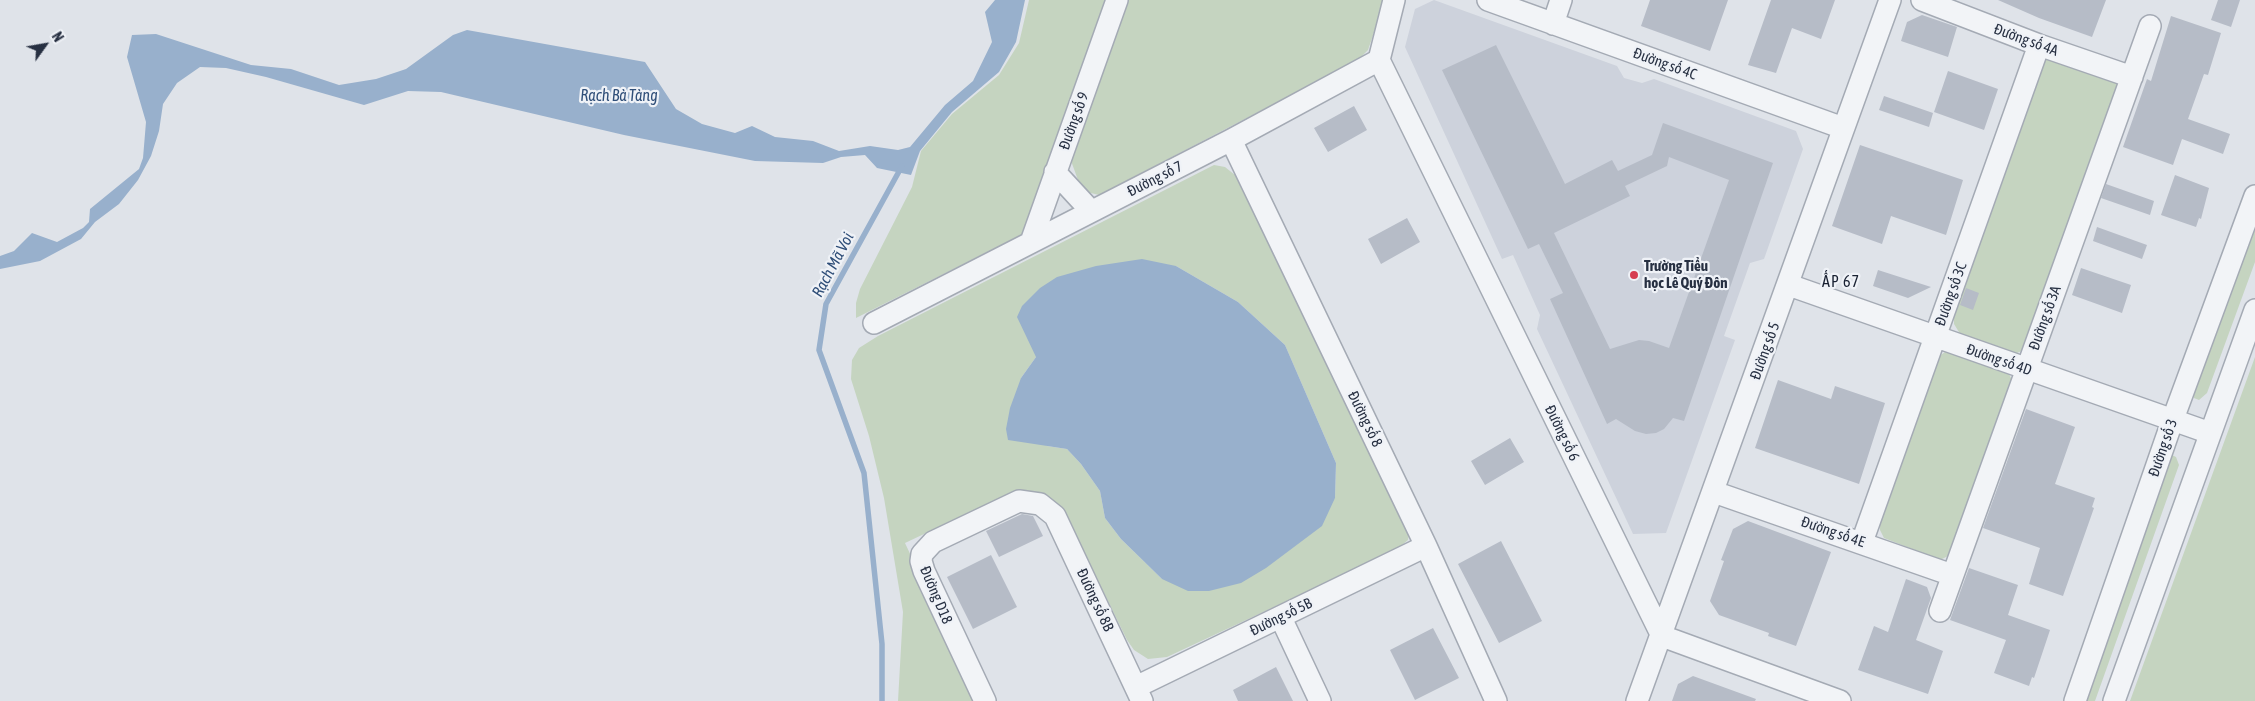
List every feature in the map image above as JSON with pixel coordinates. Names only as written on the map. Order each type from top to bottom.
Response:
[{"type":"street","name":"Đường số 9","points":[[1031,242],[1117,0]]},
{"type":"street","points":[[1378,60],[1394,0]]},
{"type":"street","name":"Đường số 4C","points":[[1488,0],[1843,128]]},
{"type":"street","points":[[1552,24],[1561,0]]},
{"type":"street","name":"Đường số 5","points":[[1637,701],[1789,285],[1843,128],[1890,0]]},
{"type":"street","name":"Đường số 4A","points":[[1922,0],[2039,45],[2132,77]]},
{"type":"street","name":"Đường số 3A","points":[[1940,610],[2150,26]]},
{"type":"street","name":"Đường số 3C","points":[[1862,542],[2039,45]]},
{"type":"street","name":"Đường số 7","points":[[874,323],[1230,140],[1378,60]]},
{"type":"street","name":"Đường số 6","points":[[1378,60],[1662,636]]},
{"type":"street","name":"Đường số 8","points":[[1230,140],[1426,546],[1496,701]]},
{"type":"street","points":[[1055,172],[1091,211]]},
{"type":"street","name":"Đường số 3","points":[[2075,701],[2173,419],[2255,196]]},
{"type":"street","name":"Đường số 4D","points":[[1789,285],[2210,433]]},
{"type":"street","points":[[2114,701],[2255,310]]},
{"type":"street","name":"Đường số 4E","points":[[1714,492],[1862,542],[1952,575]]},
{"type":"street","name":"Đường D18","points":[[985,701],[924,571],[922,554],[933,542],[1009,504],[1019,501],[1040,504]]},
{"type":"street","name":"Đường số 8B","points":[[1040,504],[1055,516],[1139,694]]},
{"type":"street","name":"Đường số 5B","points":[[1139,694],[1281,618],[1426,546]]},
{"type":"street","points":[[1281,618],[1320,701]]},
{"type":"street","points":[[1662,636],[1840,701]]},
{"type":"shaded area","name":"Trường Tiểu học Lê Quý Đôn","points":[[1434,0],[1617,66],[1624,78],[1642,83],[1654,79],[1796,131],[1803,149],[1764,259],[1750,263],[1724,336],[1735,340],[1666,533],[1633,534],[1537,329],[1540,315],[1513,255],[1502,259],[1405,47],[1415,9]]},
{"type":"green space","points":[[1029,0],[1108,0],[1025,233],[856,318],[856,303],[860,289],[912,187],[921,151],[952,114],[999,75],[1019,43]]},
{"type":"green space","points":[[1126,0],[1385,0],[1368,50],[1358,60],[1099,195],[1087,192],[1078,180],[1070,158]]},
{"type":"green space","points":[[2049,58],[2120,84],[2024,350],[2017,353],[2007,353],[1962,337],[1954,324],[1954,312],[2042,62]]},
{"type":"green space","points":[[1214,165],[1225,167],[1235,175],[1405,525],[1409,534],[1408,540],[1396,550],[1167,657],[1148,659],[1134,650],[1127,640],[1063,509],[1048,497],[1037,492],[1013,492],[905,543],[979,701],[898,701],[903,612],[884,498],[869,436],[851,379],[852,360],[859,348],[878,336]],"holes":[[[1176,266],[1238,302],[1285,345],[1336,463],[1335,498],[1162,579],[1121,539],[1105,518],[1100,491],[1081,464],[1067,449],[1047,446],[1021,378],[1036,357]]]},
{"type":"green space","points":[[2255,214],[2255,262],[2207,393],[2199,400],[2194,398],[2192,393]]},
{"type":"green space","points":[[1953,351],[2009,374],[2012,380],[1954,553],[1940,560],[1884,538],[1880,530],[1879,519],[1938,357],[1945,352]]},
{"type":"green space","points":[[2255,357],[2255,701],[2130,701]]},
{"type":"green space","points":[[2172,455],[2176,457],[2179,465],[2095,701],[2079,701],[2168,457]]},
{"type":"water","name":"Rạch Bà Tàng","points":[[995,0],[1025,0],[1016,42],[999,72],[952,112],[920,151],[911,175],[877,168],[865,155],[841,157],[823,163],[755,161],[624,135],[441,92],[408,91],[364,105],[266,77],[226,68],[200,67],[177,83],[163,104],[159,131],[151,156],[138,180],[119,204],[95,222],[81,239],[40,261],[0,269],[0,256],[14,251],[32,233],[57,242],[83,228],[89,222],[90,209],[139,169],[143,158],[146,122],[127,57],[132,35],[156,34],[251,65],[291,69],[339,85],[376,79],[406,69],[453,35],[467,30],[645,62],[676,109],[702,124],[735,133],[752,126],[775,137],[813,141],[839,151],[870,146],[898,150],[910,147],[945,105],[973,81],[992,42],[985,12]]},
{"type":"water","points":[[1142,259],[1176,266],[1238,302],[1285,345],[1336,463],[1335,498],[1322,526],[1266,568],[1241,583],[1209,591],[1188,591],[1162,579],[1121,539],[1105,518],[1100,491],[1081,464],[1067,449],[1008,440],[1006,429],[1010,408],[1021,378],[1036,357],[1017,317],[1022,306],[1040,288],[1057,277],[1096,266]]},
{"type":"building","points":[[1650,0],[1728,0],[1710,51],[1641,26]]},
{"type":"building","points":[[1771,0],[1835,0],[1821,39],[1792,28],[1776,73],[1748,65]]},
{"type":"building","points":[[1998,0],[2106,0],[2092,37],[2039,18]]},
{"type":"building","points":[[2218,0],[2240,0],[2231,27],[2211,20]]},
{"type":"building","points":[[1922,15],[1957,27],[1948,57],[1901,41],[1907,22]]},
{"type":"building","points":[[2171,16],[2221,33],[2208,75],[2204,74],[2188,119],[2230,134],[2223,154],[2182,139],[2173,165],[2123,147],[2147,79],[2151,81]]},
{"type":"building","points":[[1496,45],[1565,184],[1612,160],[1618,171],[1652,155],[1663,123],[1773,163],[1684,421],[1673,418],[1664,429],[1656,433],[1646,434],[1635,431],[1616,419],[1607,424],[1550,299],[1563,293],[1539,244],[1528,249],[1442,70]],"holes":[[[1669,157],[1729,180],[1669,348],[1649,341],[1639,340],[1610,349],[1554,233],[1630,196],[1625,186],[1667,166]]]},
{"type":"building","points":[[1948,71],[1998,89],[1984,130],[1934,112]]},
{"type":"building","points":[[1884,96],[1933,113],[1929,127],[1879,110]]},
{"type":"building","points":[[1354,106],[1367,130],[1328,152],[1314,128]]},
{"type":"building","points":[[1860,145],[1963,180],[1946,235],[1891,216],[1882,244],[1832,226]]},
{"type":"building","points":[[2175,175],[2209,188],[2201,219],[2199,218],[2196,227],[2161,215]]},
{"type":"building","points":[[2106,184],[2154,201],[2150,215],[2101,198]]},
{"type":"building","points":[[1407,218],[1420,242],[1381,264],[1368,239]]},
{"type":"building","points":[[2097,227],[2147,245],[2142,259],[2093,241]]},
{"type":"building","points":[[2081,268],[2131,285],[2122,313],[2072,295]]},
{"type":"building","points":[[1878,270],[1931,287],[1908,298],[1873,286]]},
{"type":"building","points":[[1966,288],[1979,293],[1973,310],[1960,305]]},
{"type":"building","points":[[1778,380],[1831,399],[1835,386],[1885,403],[1859,484],[1755,448]]},
{"type":"building","points":[[2026,409],[2075,427],[2055,484],[2095,498],[2092,507],[2094,508],[2063,596],[2029,584],[2040,548],[1983,528]]},
{"type":"building","points":[[1510,438],[1524,462],[1485,485],[1471,461]]},
{"type":"building","points":[[1022,514],[1033,516],[1043,536],[999,557],[986,531]]},
{"type":"building","points":[[1748,521],[1831,552],[1796,646],[1768,636],[1769,633],[1719,615],[1710,601],[1724,561],[1721,560],[1733,529]]},
{"type":"building","points":[[1501,541],[1542,621],[1499,643],[1458,564]]},
{"type":"building","points":[[991,555],[1017,607],[973,629],[947,577]]},
{"type":"building","points":[[1969,568],[2018,585],[2008,615],[2050,630],[2034,678],[2032,677],[2029,686],[1994,673],[2006,640],[1950,620]]},
{"type":"building","points":[[1906,579],[1927,587],[1931,598],[1916,640],[1943,651],[1928,694],[1858,670],[1874,626],[1888,632]]},
{"type":"building","points":[[1433,628],[1459,678],[1415,700],[1390,650]]},
{"type":"building","points":[[1276,667],[1293,701],[1238,701],[1233,690]]},
{"type":"building","points":[[1693,676],[1756,699],[1755,701],[1672,701],[1678,684]]},
{"type":"waterway","name":"Rạch Mã Voi","points":[[882,701],[882,644],[864,473],[819,350],[826,304],[902,166]]},
{"type":"place","name":"Trường Tiểu học Lê Quý Đôn","points":[[1634,275]]},
{"type":"district","name":"ẤP 67","points":[[1841,282]]}]
